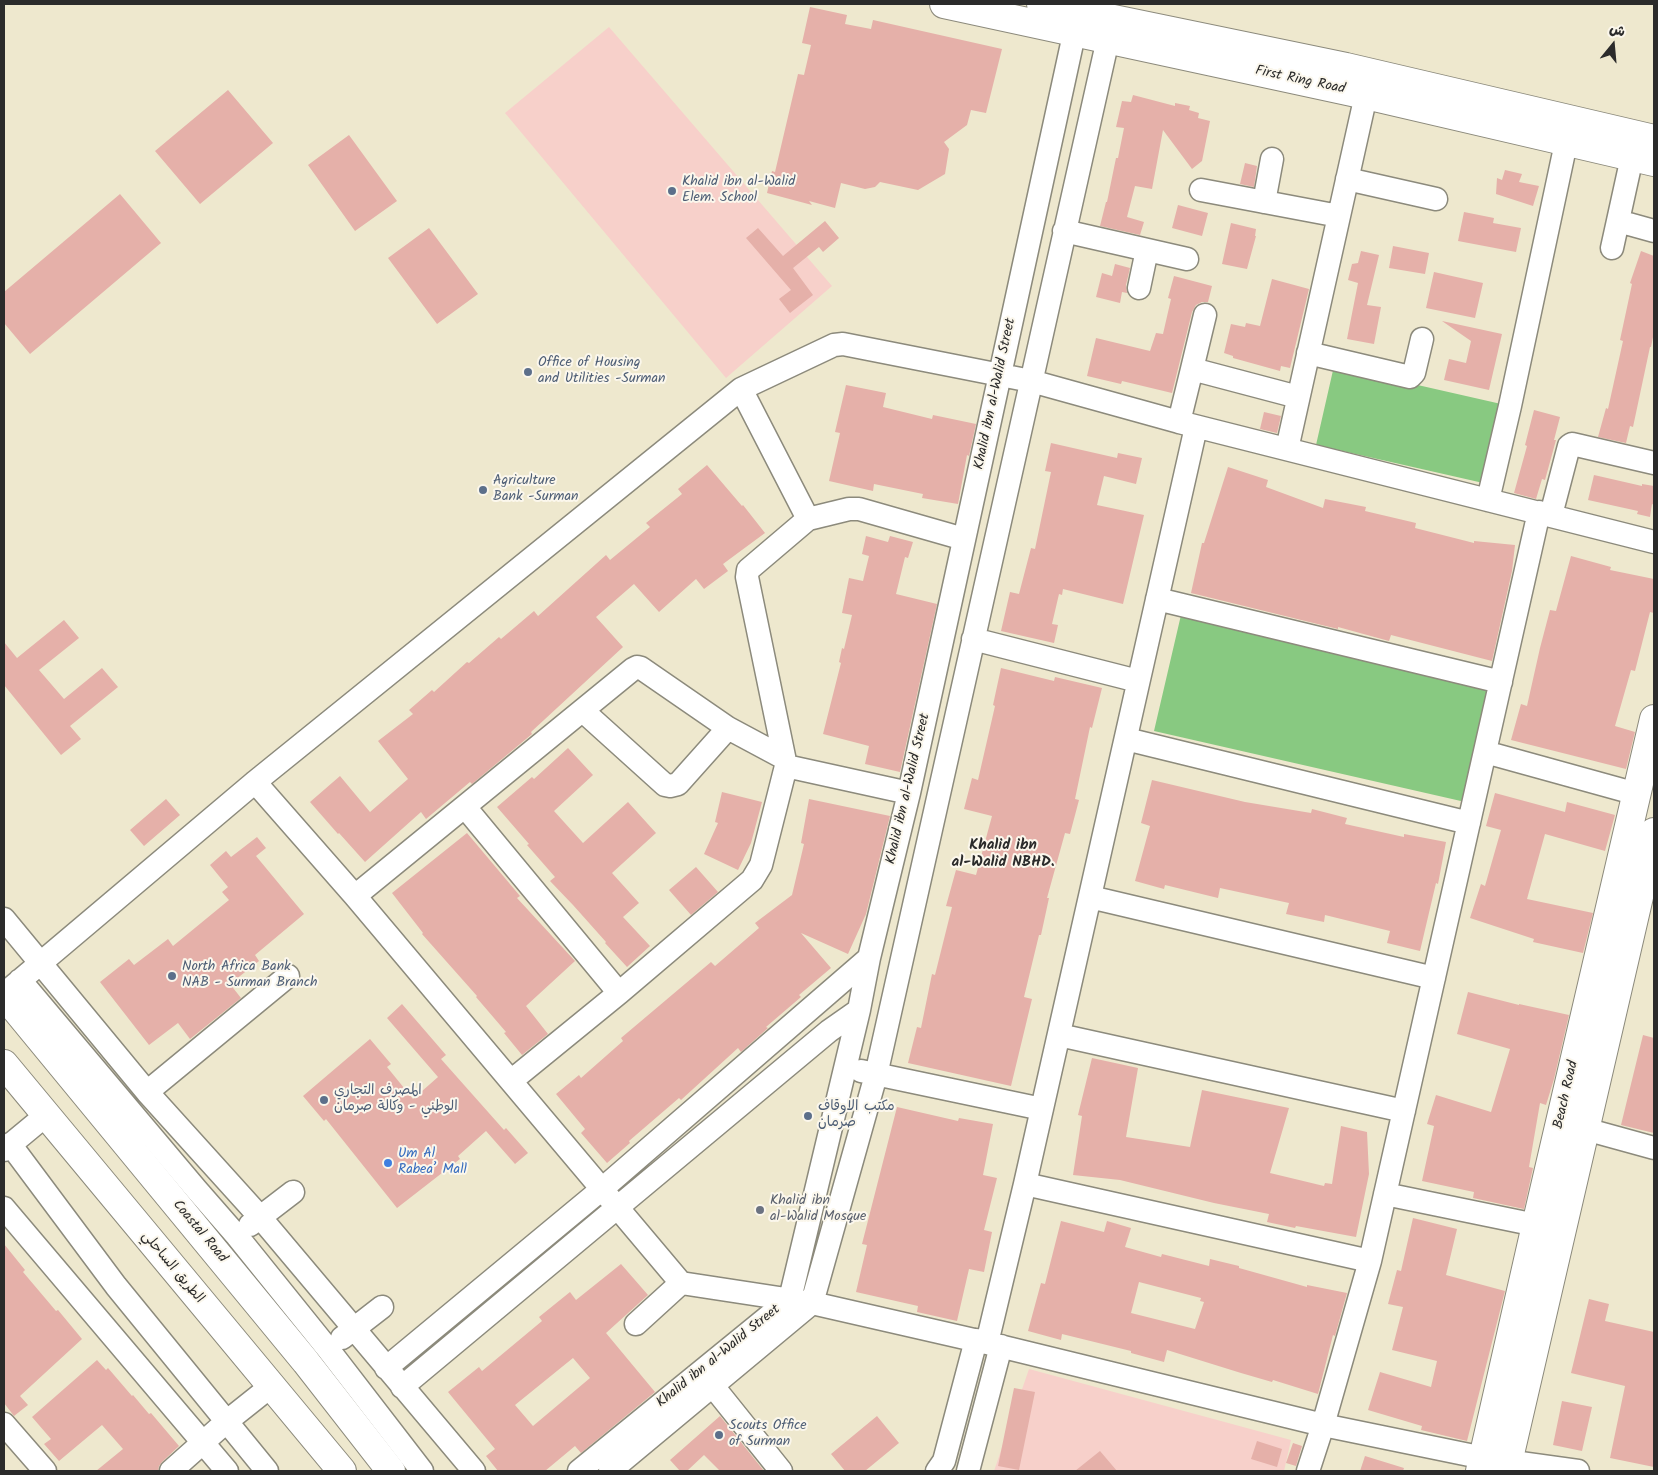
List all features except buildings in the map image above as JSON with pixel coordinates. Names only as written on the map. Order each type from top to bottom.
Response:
[{"type":"main road","name":"First Ring Road","points":[[944,4],[1095,20],[1346,67],[1568,131],[1643,160]]},
{"type":"main road","name":"First Ring Road","points":[[1048,5],[1095,20],[1366,95],[1568,131],[1654,139]]},
{"type":"main road","name":"Beach Road","points":[[1494,1465],[1536,1225],[1654,719]]},
{"type":"main road","name":"Beach Road","points":[[1494,1465],[1585,1129],[1654,832]]},
{"type":"main road","name":"Coastal Road","points":[[9,990],[212,1247],[317,1355],[391,1471]]},
{"type":"main road","name":"الطريق الساحلي","points":[[4,1064],[270,1387],[342,1471]]},
{"type":"street","points":[[812,1303],[876,1075],[1031,381],[1064,231],[1095,20]]},
{"type":"street","name":"Khalid ibn al-Walid Street","points":[[580,1471],[790,1300],[860,1010],[869,958],[909,793],[1000,375],[1095,20]]},
{"type":"street","points":[[1286,449],[1366,95]]},
{"type":"street","points":[[1488,500],[1568,131]]},
{"type":"street","points":[[1264,202],[1272,159]]},
{"type":"street","points":[[1612,248],[1618,221],[1643,160]]},
{"type":"street","points":[[1347,179],[1436,199]]},
{"type":"street","points":[[1201,190],[1338,216]]},
{"type":"street","points":[[1618,221],[1654,231]]},
{"type":"street","points":[[1064,231],[1187,259]]},
{"type":"street","points":[[1139,288],[1148,250]]},
{"type":"street","points":[[968,1471],[988,1343],[1157,599],[1187,424],[1192,369],[1205,315]]},
{"type":"street","points":[[1308,353],[1410,377],[1414,373],[1422,339]]},
{"type":"street","points":[[422,1471],[317,1355],[236,1236],[190,1182],[9,990],[255,782],[741,389],[834,345],[843,344],[1031,381],[1187,424],[1654,542]]},
{"type":"street","points":[[1192,369],[1298,397]]},
{"type":"street","points":[[741,389],[808,519]]},
{"type":"street","points":[[1308,1471],[1370,1261],[1501,682],[1545,514],[1569,446],[1572,444],[1654,463]]},
{"type":"street","points":[[511,1081],[619,993],[756,875],[761,865],[785,762],[747,573],[748,570],[808,519],[854,509],[964,540]]},
{"type":"street","points":[[1157,599],[1501,682]]},
{"type":"street","points":[[973,639],[1138,681]]},
{"type":"street","points":[[355,896],[637,667],[728,728],[785,762],[909,793]]},
{"type":"street","points":[[583,711],[665,785],[670,786],[678,784],[728,728]]},
{"type":"street","points":[[1126,739],[1469,823]]},
{"type":"street","points":[[1485,752],[1637,794]]},
{"type":"street","points":[[255,782],[355,896],[681,1283],[812,1303],[988,1343],[1494,1465],[1578,1471]]},
{"type":"street","points":[[465,807],[619,993]]},
{"type":"street","points":[[1090,897],[1434,978]]},
{"type":"street","points":[[4,919],[47,958],[147,1092],[260,1217],[353,1330],[474,1471]]},
{"type":"street","points":[[386,1368],[602,1189],[869,958]]},
{"type":"street","points":[[147,1092],[288,976]]},
{"type":"street","points":[[812,1009],[829,1031]]},
{"type":"street","points":[[402,1386],[829,1031],[860,1010]]},
{"type":"street","points":[[1059,1035],[1404,1111]]},
{"type":"street","points":[[846,1068],[1042,1109]]},
{"type":"street","points":[[46,1116],[7,1147],[116,1286],[267,1471]]},
{"type":"street","points":[[1585,1129],[1654,1148]]},
{"type":"street","points":[[1025,1184],[1370,1261]]},
{"type":"street","points":[[212,1247],[236,1236],[293,1192]]},
{"type":"street","points":[[1385,1194],[1536,1225]]},
{"type":"street","points":[[4,1208],[227,1471]]},
{"type":"street","points":[[636,1324],[681,1283]]},
{"type":"street","name":"Khalid ibn al-Walid Street","points":[[610,1471],[812,1303]]},
{"type":"street","points":[[317,1355],[382,1307]]},
{"type":"street","points":[[937,1471],[944,1461],[988,1343]]},
{"type":"street","points":[[712,1385],[781,1471]]},
{"type":"street","points":[[172,1471],[226,1422],[270,1387]]},
{"type":"street","points":[[4,1424],[44,1471]]},
{"type":"shaded area","points":[[609,27],[832,286],[726,378],[505,113]]},
{"type":"shaded area","points":[[1029,1369],[1291,1440],[1284,1471],[994,1471]]},
{"type":"green space","points":[[1334,366],[1510,406],[1492,485],[1316,445]]},
{"type":"green space","points":[[1181,615],[1500,689],[1474,804],[1154,731]]},
{"type":"place","name":"Khalid ibn al-Walid Elem. School","points":[[672,191]]},
{"type":"place","name":"Office of Housing and Utilities -Surman","points":[[528,372]]},
{"type":"place","name":"Agriculture Bank -Surman","points":[[483,490]]},
{"type":"place","name":"North Africa Bank NAB - Surman Branch","points":[[172,976]]},
{"type":"place","name":"المصرف التجاري الوطني - وكالة صرمان","points":[[324,1100]]},
{"type":"place","name":"مكتب الاوقاف صرمان","points":[[808,1116]]},
{"type":"place","name":"Um Al Rabea’ Mall","points":[[388,1163]]},
{"type":"place","name":"Khalid ibn al-Walid Mosque","points":[[760,1210]]},
{"type":"place","name":"Scouts Office of Surman","points":[[719,1435]]},
{"type":"district","name":"Khalid ibn al-Walid NBHD.","points":[[1003,854]]}]
